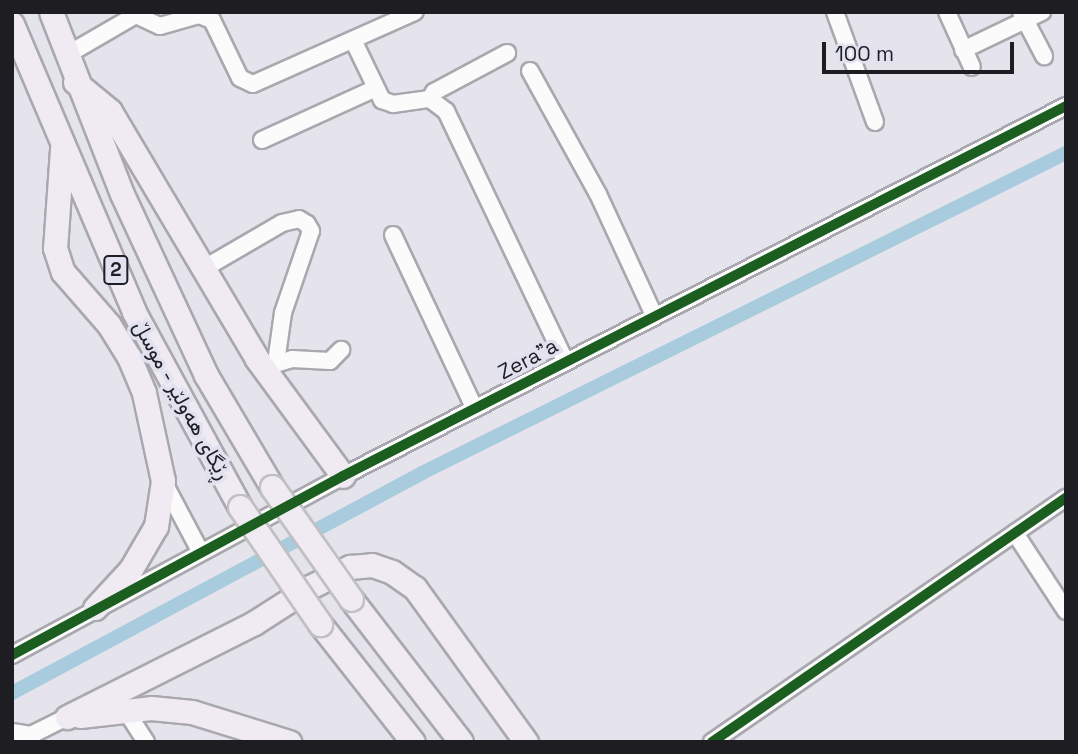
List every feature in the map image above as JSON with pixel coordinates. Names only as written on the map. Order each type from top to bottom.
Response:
[{"type":"highway","name":"ڕێگای هەولێر - موسڵ","points":[[51,12],[75,82],[206,375],[272,487],[351,599],[461,742]]},
{"type":"highway","name":"ڕێگای هەولێر - موسڵ","points":[[12,24],[62,149],[134,312],[240,507],[320,624],[413,742]]},
{"type":"highway","points":[[75,82],[110,111],[202,269],[270,365],[343,477]]},
{"type":"highway","points":[[62,149],[55,248],[63,272],[109,325],[130,357],[144,393],[163,481],[156,526],[131,569],[95,608]]},
{"type":"highway","points":[[67,717],[254,623],[310,587],[351,567],[372,565],[392,572],[422,596],[526,742]]},
{"type":"highway","points":[[67,717],[126,711],[192,712],[289,742]]},
{"type":"street","points":[[65,56],[139,14],[160,26],[200,15],[212,20],[246,83],[415,12]]},
{"type":"street","points":[[835,12],[875,121]]},
{"type":"street","points":[[947,12],[972,66]]},
{"type":"street","points":[[963,50],[1023,16],[1042,12]]},
{"type":"street","points":[[1023,16],[1044,56]]},
{"type":"street","points":[[353,40],[374,89],[393,104],[430,99],[444,86],[508,53]]},
{"type":"street","points":[[530,71],[598,194],[654,315]]},
{"type":"street","points":[[262,140],[374,89]]},
{"type":"street","points":[[430,99],[446,111],[472,160],[565,361]]},
{"type":"street","name":"Zera\"a","points":[[12,655],[200,551],[654,315],[1066,106]]},
{"type":"street","points":[[202,269],[282,223],[299,219],[307,224],[311,231],[283,313],[270,365],[330,361],[341,350]]},
{"type":"street","points":[[393,235],[475,409]]},
{"type":"street","points":[[163,481],[200,551]]},
{"type":"street","points":[[712,742],[1066,498]]},
{"type":"street","points":[[1015,533],[1066,611]]},
{"type":"street","points":[[126,711],[146,742]]},
{"type":"street","points":[[13,735],[31,735],[67,717]]},
{"type":"waterway","points":[[12,693],[422,473],[1066,153]]},
{"type":"cycle path","points":[[12,655],[343,476],[1066,106]]},
{"type":"cycle path","points":[[712,742],[1066,498]]}]
